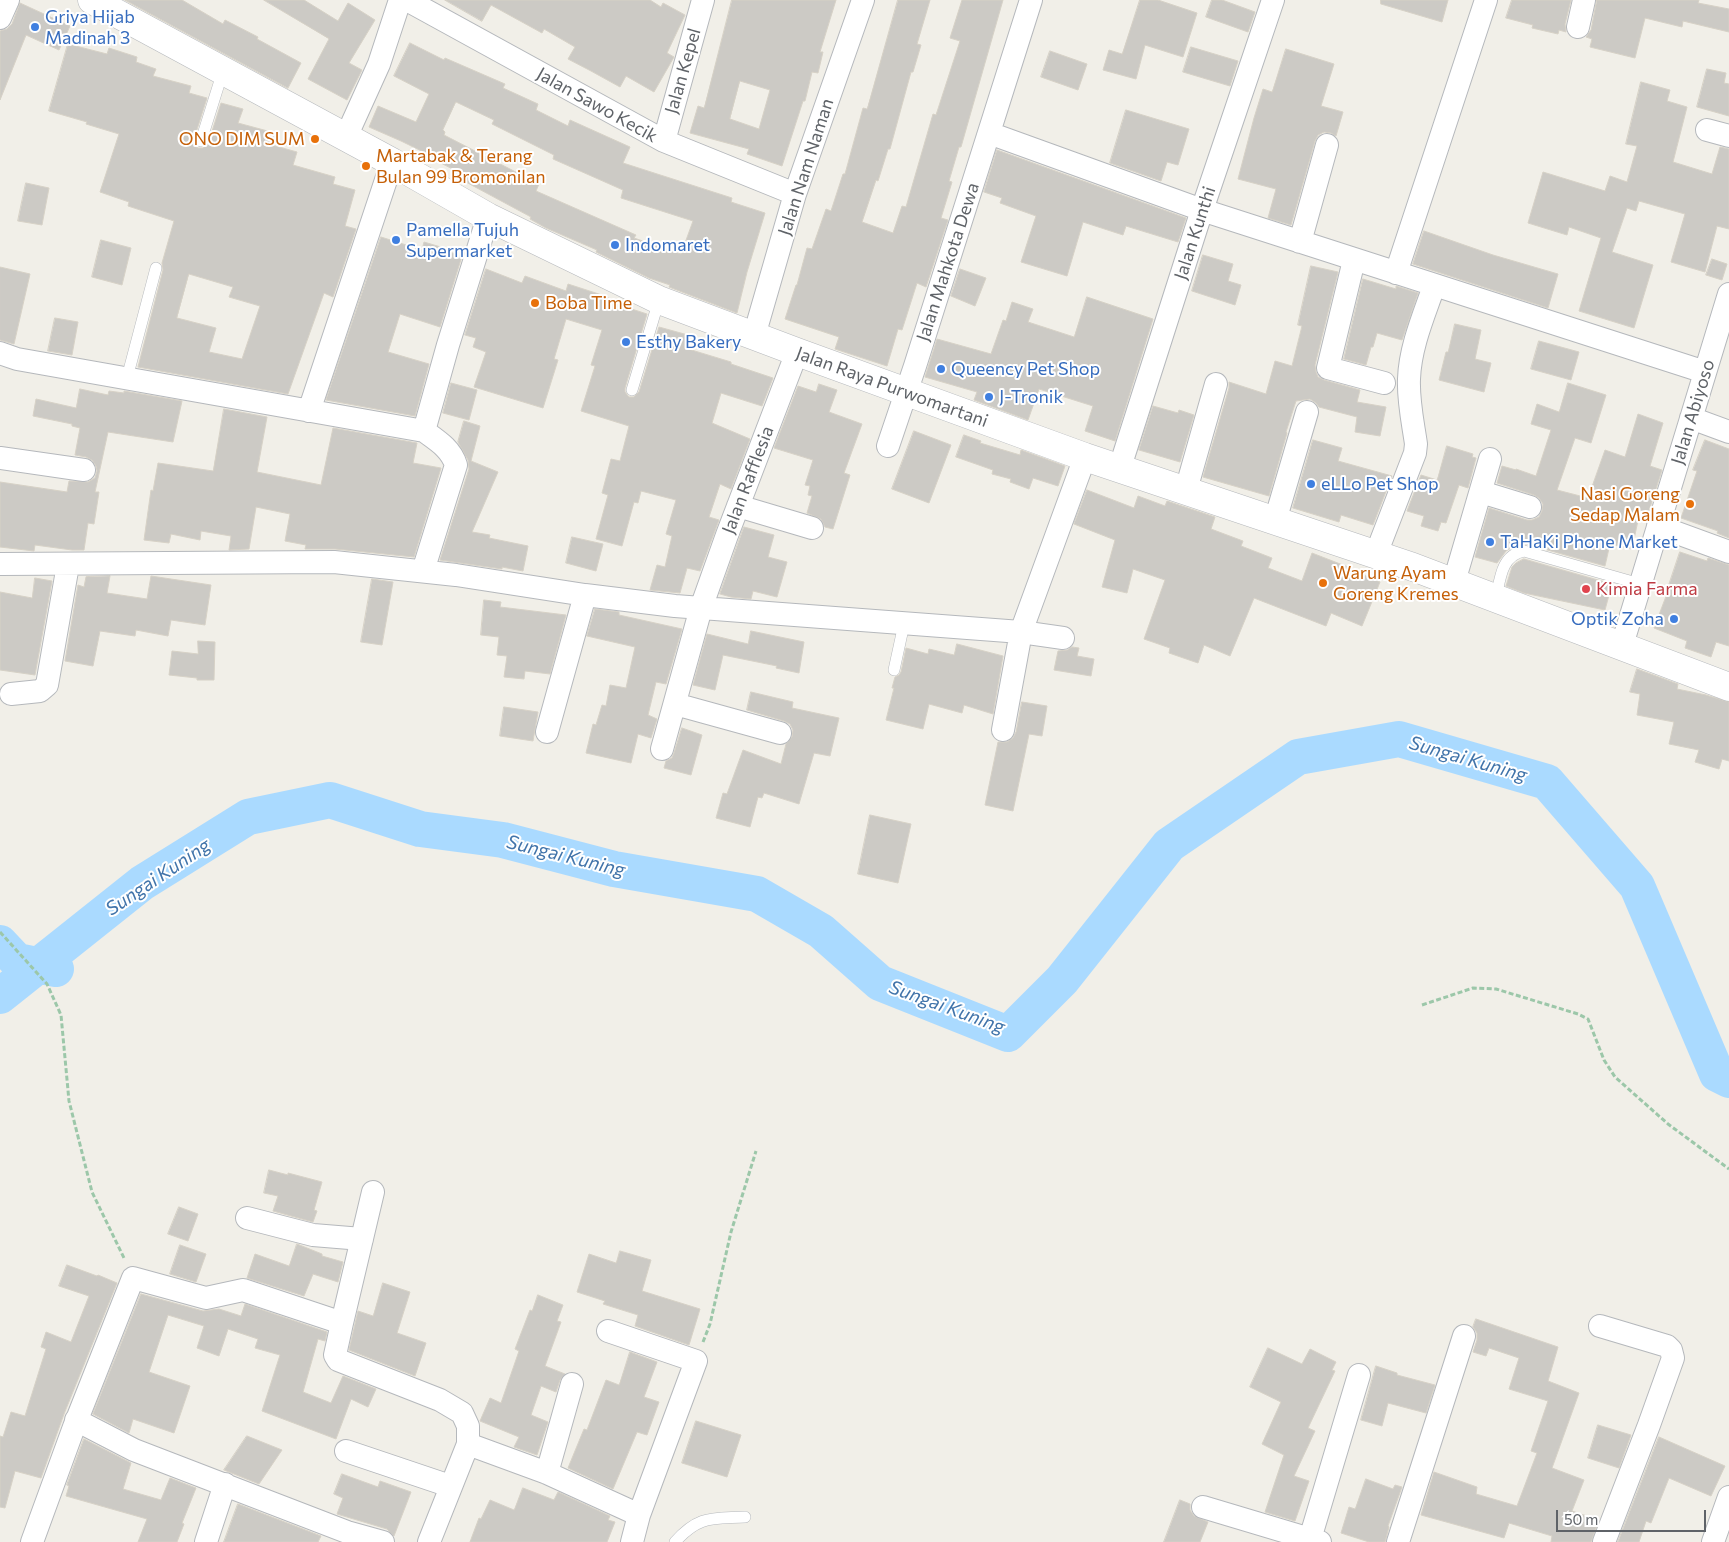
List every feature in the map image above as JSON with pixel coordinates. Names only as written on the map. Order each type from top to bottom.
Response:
[{"type":"street","points":[[0,18],[8,0]]},
{"type":"street","name":"Jalan Raya Purwomartani","points":[[92,0],[392,162],[488,217],[660,300],[1085,457],[1454,582],[1729,687]]},
{"type":"street","points":[[346,138],[378,64],[400,0]]},
{"type":"street","name":"Jalan Sawo Kecik","points":[[406,0],[664,141],[795,194]]},
{"type":"street","name":"Jalan Kepel","points":[[664,141],[703,0]]},
{"type":"street","name":"Jalan Nam Naman","points":[[754,336],[795,194],[862,0]]},
{"type":"street","name":"Jalan Mahkota Dewa","points":[[888,446],[1032,0]]},
{"type":"street","name":"Jalan Kunthi","points":[[1120,468],[1202,210],[1273,0]]},
{"type":"street","points":[[1396,273],[1486,0]]},
{"type":"street","points":[[1578,27],[1584,0]]},
{"type":"street","points":[[1707,130],[1729,136]]},
{"type":"street","points":[[989,133],[1202,210],[1705,372]]},
{"type":"street","points":[[1300,242],[1327,145]]},
{"type":"street","points":[[310,411],[392,162]]},
{"type":"street","points":[[424,431],[448,344],[488,217]]},
{"type":"street","points":[[1354,260],[1328,368],[1384,383]]},
{"type":"street","points":[[1376,554],[1415,452],[1416,444],[1409,379],[1410,366],[1413,350],[1434,286]]},
{"type":"street","name":"Jalan Abiyoso","points":[[1622,645],[1705,372],[1727,307]]},
{"type":"street","name":"Jalan Rafflesia","points":[[662,749],[701,608],[797,352]]},
{"type":"street","points":[[0,353],[16,358],[424,431],[445,446],[454,457],[456,465],[423,571]]},
{"type":"street","points":[[1186,490],[1216,384]]},
{"type":"street","points":[[1275,522],[1307,412]]},
{"type":"street","points":[[1691,418],[1729,432]]},
{"type":"street","points":[[1003,730],[1021,632],[1085,457]]},
{"type":"street","points":[[0,458],[84,470]]},
{"type":"street","points":[[1454,582],[1490,459]]},
{"type":"street","points":[[1481,492],[1530,508]]},
{"type":"street","points":[[738,506],[812,528]]},
{"type":"street","points":[[1658,526],[1729,552]]},
{"type":"street","points":[[0,564],[334,562],[423,571],[585,595],[701,608],[1021,632],[1063,638]]},
{"type":"street","points":[[11,694],[40,691],[47,685],[68,565]]},
{"type":"street","points":[[547,732],[585,595]]},
{"type":"street","points":[[675,704],[780,733]]},
{"type":"street","points":[[373,1192],[342,1322],[336,1358],[440,1400],[462,1413],[468,1426],[468,1444],[429,1542]]},
{"type":"street","points":[[247,1218],[313,1235],[362,1240]]},
{"type":"street","points":[[32,1542],[76,1420],[134,1278],[206,1298],[243,1290],[342,1322]]},
{"type":"street","points":[[1600,1326],[1667,1346],[1671,1350],[1673,1358],[1650,1425],[1604,1542]]},
{"type":"street","points":[[608,1331],[696,1361],[639,1515],[632,1542]]},
{"type":"street","points":[[1398,1542],[1464,1336]]},
{"type":"street","points":[[1202,1507],[1315,1540],[1359,1375]]},
{"type":"street","points":[[547,1474],[572,1384]]},
{"type":"street","points":[[76,1420],[134,1450],[347,1532],[383,1542]]},
{"type":"street","points":[[468,1444],[547,1474],[639,1515]]},
{"type":"street","points":[[346,1451],[450,1486]]},
{"type":"street","points":[[206,1542],[225,1484]]},
{"type":"street","points":[[1713,1542],[1729,1497]]},
{"type":"lane","points":[[201,141],[223,71]]},
{"type":"lane","points":[[127,378],[156,268]]},
{"type":"lane","points":[[632,390],[660,300]]},
{"type":"lane","points":[[1496,598],[1504,565],[1516,552],[1524,551],[1640,584]]},
{"type":"lane","points":[[894,670],[904,624]]},
{"type":"lane","points":[[675,1542],[686,1530],[707,1519],[745,1518]]},
{"type":"path","points":[[0,932],[47,984],[61,1015],[69,1101],[92,1192],[134,1278]]},
{"type":"path","points":[[1422,1005],[1473,988],[1496,989],[1578,1014],[1588,1020],[1604,1060],[1615,1077],[1668,1124],[1729,1169]]},
{"type":"path","points":[[696,1361],[710,1324],[731,1232],[756,1151]]},
{"type":"building","points":[[125,0],[182,0],[223,24],[225,20],[258,37],[257,39],[301,63],[288,88]]},
{"type":"building","points":[[264,0],[304,0],[338,21],[348,3],[375,20],[349,63],[362,70],[347,100],[308,79],[329,39]]},
{"type":"building","points":[[445,0],[650,0],[661,7],[663,3],[685,15],[667,53],[674,57],[654,92],[626,76],[620,87],[568,59],[575,47],[544,29],[542,33],[491,5],[482,21]]},
{"type":"building","points":[[732,0],[836,0],[820,52],[823,52],[818,73],[812,72],[805,101],[803,101],[782,166],[747,154],[749,149],[690,133],[698,106],[704,108]],"holes":[[[740,81],[770,90],[759,129],[730,119]]]},
{"type":"building","points":[[898,0],[930,0],[917,44],[921,45],[913,72],[911,72],[890,149],[888,149],[878,181],[876,180],[862,222],[893,233],[902,206],[906,207],[933,114],[936,115],[960,41],[950,38],[962,0],[1003,0],[961,147],[959,147],[949,181],[952,182],[941,218],[948,220],[926,287],[917,283],[902,330],[898,329],[887,366],[835,349],[839,337],[785,319],[807,248],[812,249],[826,209],[831,211],[843,174],[845,174],[863,108],[867,109]]},
{"type":"building","points":[[1140,0],[1158,0],[1197,13],[1183,57],[1145,45],[1136,79],[1103,70],[1109,50],[1122,54]]},
{"type":"building","points":[[1212,0],[1222,0],[1255,12],[1248,32],[1206,17]]},
{"type":"building","points":[[1381,0],[1448,0],[1442,22],[1381,4]]},
{"type":"building","points":[[1512,0],[1571,0],[1565,24],[1566,32],[1559,30],[1558,34],[1532,28],[1533,25],[1506,18]]},
{"type":"building","points":[[1597,0],[1699,0],[1698,3],[1729,9],[1729,32],[1683,21],[1682,27],[1645,18],[1635,58],[1590,47],[1592,39],[1586,37],[1591,30]]},
{"type":"building","points":[[20,3],[70,26],[59,50],[26,35],[0,100],[0,31],[7,29],[12,24]]},
{"type":"building","points":[[410,43],[444,60],[445,58],[505,84],[503,88],[538,104],[536,110],[568,126],[570,120],[630,147],[623,163],[732,198],[731,202],[765,213],[737,313],[669,287],[670,285],[649,278],[596,252],[597,250],[546,228],[530,219],[531,217],[464,181],[466,176],[437,161],[438,159],[369,127],[378,106],[416,122],[429,94],[394,76]],"holes":[[[456,102],[494,120],[492,124],[554,155],[553,159],[623,190],[621,198],[693,221],[681,254],[634,238],[636,235],[536,191],[539,184],[444,135],[445,132],[443,130]]]},
{"type":"building","points":[[68,44],[107,54],[109,48],[137,57],[136,62],[156,69],[153,76],[191,86],[189,93],[207,98],[194,139],[195,146],[198,148],[203,148],[208,144],[221,103],[243,109],[238,123],[275,133],[272,145],[297,152],[293,165],[335,177],[333,184],[355,190],[345,226],[356,229],[333,297],[324,293],[288,394],[138,367],[163,270],[162,263],[174,221],[128,206],[129,202],[100,192],[119,134],[49,111]],"holes":[[[189,274],[233,287],[229,297],[260,306],[242,359],[209,352],[216,328],[177,318]]]},
{"type":"building","points":[[1191,47],[1238,61],[1230,86],[1183,72]]},
{"type":"building","points":[[1286,49],[1334,64],[1321,106],[1343,112],[1336,136],[1324,132],[1318,135],[1315,141],[1291,225],[1268,218],[1276,189],[1238,179],[1263,89],[1272,92]]},
{"type":"building","points":[[1050,51],[1087,64],[1078,90],[1041,77]]},
{"type":"building","points":[[1707,69],[1726,73],[1724,83],[1729,84],[1729,116],[1697,107]]},
{"type":"building","points":[[1641,82],[1670,90],[1667,101],[1687,107],[1673,162],[1712,174],[1720,147],[1729,149],[1729,229],[1717,226],[1705,272],[1671,262],[1685,214],[1639,201],[1636,211],[1627,208],[1612,252],[1653,265],[1634,328],[1579,311],[1601,238],[1569,227],[1567,235],[1528,223],[1543,172],[1605,191],[1610,176],[1627,182],[1637,146],[1626,144]]},
{"type":"building","points":[[1126,110],[1189,129],[1178,165],[1167,162],[1161,181],[1110,163]]},
{"type":"building","points":[[997,150],[1186,218],[1178,242],[1126,226],[1123,235],[1083,222],[1067,276],[1021,262],[1036,216],[1000,203],[1002,198],[984,192]]},
{"type":"building","points":[[26,183],[49,188],[42,225],[18,221]]},
{"type":"building","points":[[1424,231],[1493,255],[1558,274],[1548,308],[1413,264]]},
{"type":"building","points":[[381,237],[422,250],[424,242],[462,256],[440,327],[400,314],[388,352],[429,364],[415,416],[326,400]]},
{"type":"building","points":[[101,240],[131,248],[122,285],[92,277]]},
{"type":"building","points":[[1203,255],[1233,264],[1228,281],[1241,285],[1235,305],[1192,291]]},
{"type":"building","points":[[1712,259],[1727,264],[1722,280],[1706,275]]},
{"type":"building","points":[[1311,266],[1338,272],[1315,365],[1318,377],[1360,390],[1357,402],[1386,407],[1380,436],[1355,432],[1357,417],[1319,407],[1310,399],[1296,401],[1269,496],[1203,477],[1229,388],[1229,382],[1266,394],[1275,361],[1292,366],[1302,326],[1298,325]]},
{"type":"building","points":[[0,267],[30,274],[14,344],[0,340]]},
{"type":"building","points":[[486,269],[522,283],[525,276],[566,291],[568,284],[608,297],[607,301],[647,314],[625,388],[625,392],[629,397],[634,397],[639,392],[659,327],[688,335],[685,348],[731,362],[731,364],[773,378],[762,406],[721,393],[712,423],[750,439],[731,489],[720,484],[709,517],[719,520],[700,571],[687,568],[680,593],[650,590],[657,565],[665,567],[672,536],[666,534],[676,500],[641,491],[638,503],[634,502],[622,546],[596,539],[608,495],[602,493],[611,459],[620,461],[629,426],[581,411],[595,366],[591,365],[602,330],[566,319],[554,359],[558,360],[543,408],[474,387],[486,352],[473,347],[476,338],[465,335]]},
{"type":"building","points":[[960,269],[986,278],[975,306],[951,296]]},
{"type":"building","points":[[1363,279],[1396,289],[1396,286],[1418,293],[1402,340],[1377,333],[1366,365],[1344,359]]},
{"type":"building","points":[[1087,297],[1153,319],[1115,441],[1085,431],[1093,406],[1039,389],[1028,420],[974,400],[977,392],[925,377],[937,339],[991,354],[1003,320],[1006,321],[1012,302],[1033,309],[1028,322],[1074,337]]},
{"type":"building","points":[[55,318],[78,322],[72,355],[48,351]]},
{"type":"building","points":[[1455,324],[1481,330],[1475,359],[1491,363],[1484,392],[1439,380]]},
{"type":"building","points":[[1539,341],[1579,352],[1571,380],[1531,369]]},
{"type":"building","points":[[451,383],[477,390],[469,420],[443,413]]},
{"type":"building","points":[[1568,383],[1606,395],[1591,443],[1575,438],[1557,490],[1588,498],[1605,450],[1625,457],[1638,414],[1663,423],[1650,466],[1662,470],[1648,514],[1640,511],[1632,549],[1610,544],[1605,566],[1526,544],[1514,546],[1506,551],[1497,563],[1475,557],[1489,508],[1527,520],[1539,517],[1543,504],[1539,498],[1497,483],[1502,466],[1536,476],[1551,430],[1531,424],[1537,404],[1559,412]]},
{"type":"building","points":[[819,384],[837,390],[829,412],[862,424],[844,473],[850,475],[833,529],[825,527],[821,519],[807,513],[812,496],[808,495],[810,486],[805,485],[813,460],[774,448],[798,386],[816,392]]},
{"type":"building","points":[[80,389],[108,395],[109,391],[124,393],[124,391],[182,401],[173,442],[108,432],[95,492],[99,492],[94,524],[88,523],[84,550],[35,545],[34,551],[0,547],[0,482],[67,492],[69,481],[88,482],[95,478],[97,471],[92,460],[75,455],[80,428],[72,426],[72,424],[33,416],[36,399],[76,408]]},
{"type":"building","points":[[1153,406],[1178,413],[1179,410],[1194,415],[1180,462],[1139,450]]},
{"type":"building","points":[[224,409],[267,417],[257,472],[321,485],[333,428],[417,443],[413,463],[441,468],[414,557],[335,549],[305,549],[306,545],[285,541],[290,514],[256,507],[249,549],[229,550],[231,536],[201,531],[200,540],[171,534],[169,543],[144,540],[151,490],[153,491],[158,463],[213,471]]},
{"type":"building","points":[[464,421],[480,426],[471,461],[498,472],[472,532],[490,535],[489,538],[528,546],[523,571],[440,560],[469,469],[468,460],[458,442]]},
{"type":"building","points":[[914,431],[951,445],[929,503],[892,489]]},
{"type":"building","points":[[964,435],[981,441],[980,443],[1020,455],[1021,450],[1065,466],[1058,486],[1033,478],[1029,489],[1010,482],[1011,479],[992,474],[993,470],[956,457]]},
{"type":"building","points":[[1313,440],[1342,448],[1338,461],[1392,476],[1373,525],[1341,515],[1339,522],[1293,508]]},
{"type":"building","points":[[1705,440],[1729,449],[1729,538],[1717,533],[1718,531],[1681,518],[1697,471],[1693,470]]},
{"type":"building","points":[[1447,446],[1473,454],[1472,457],[1476,458],[1468,488],[1459,485],[1446,523],[1441,522],[1438,531],[1421,526],[1424,516],[1407,511],[1421,475],[1437,480]]},
{"type":"building","points":[[1087,490],[1134,508],[1138,496],[1165,506],[1167,501],[1215,517],[1211,529],[1243,541],[1241,546],[1272,558],[1268,568],[1302,581],[1312,553],[1380,582],[1362,626],[1331,613],[1326,626],[1254,598],[1230,656],[1204,645],[1198,663],[1169,653],[1170,648],[1144,639],[1165,580],[1133,569],[1127,593],[1102,587],[1115,540],[1074,524]]},
{"type":"building","points":[[744,527],[774,535],[768,557],[787,562],[777,597],[753,591],[751,599],[720,594]]},
{"type":"building","points":[[572,537],[603,544],[596,571],[566,563]]},
{"type":"building","points":[[1680,552],[1707,561],[1708,558],[1729,565],[1729,646],[1716,642],[1711,657],[1685,648],[1687,641],[1654,628]]},
{"type":"building","points":[[1524,559],[1612,584],[1605,610],[1524,593],[1506,586],[1512,567]]},
{"type":"building","points":[[110,576],[107,593],[147,599],[151,576],[211,585],[205,625],[171,620],[168,636],[136,630],[135,636],[100,631],[93,666],[65,661],[78,585],[84,587],[86,577]]},
{"type":"building","points":[[35,578],[52,581],[35,675],[0,670],[0,592],[32,598]]},
{"type":"building","points":[[372,579],[393,582],[382,645],[361,642]]},
{"type":"building","points":[[484,600],[501,602],[500,607],[566,615],[550,674],[525,671],[524,679],[504,677],[507,656],[497,655],[499,637],[481,635]]},
{"type":"building","points":[[595,609],[619,612],[619,615],[682,629],[666,684],[656,682],[648,715],[657,719],[651,738],[638,734],[631,763],[586,753],[593,724],[596,725],[602,705],[606,706],[610,685],[626,688],[635,647],[587,636]]},
{"type":"building","points":[[751,631],[804,642],[799,673],[776,668],[777,666],[723,655],[715,690],[693,685],[707,634],[748,644]]},
{"type":"building","points":[[198,641],[215,642],[214,680],[197,680],[197,678],[169,675],[172,651],[198,654]]},
{"type":"building","points":[[957,644],[1003,656],[993,714],[964,705],[962,713],[929,704],[923,729],[886,720],[895,677],[901,672],[906,648],[928,654],[929,649],[954,655]]},
{"type":"building","points":[[1072,647],[1079,648],[1077,656],[1094,659],[1091,676],[1054,670],[1058,651],[1067,650]]},
{"type":"building","points":[[1637,669],[1678,684],[1677,689],[1729,702],[1729,761],[1722,759],[1719,769],[1695,762],[1699,750],[1669,744],[1674,722],[1637,715],[1640,694],[1630,692]]},
{"type":"building","points":[[751,692],[793,702],[792,708],[839,718],[830,756],[814,753],[799,804],[764,793],[762,798],[758,797],[750,827],[716,818],[723,793],[727,794],[743,750],[781,764],[786,744],[792,737],[793,730],[790,724],[784,721],[747,710]]},
{"type":"building","points":[[1022,702],[1047,706],[1042,736],[1029,734],[1013,811],[985,805],[998,742],[1007,742],[1013,738]]},
{"type":"building","points":[[504,707],[538,712],[533,741],[500,736]]},
{"type":"building","points":[[682,728],[702,735],[691,775],[664,768],[666,761],[672,758]]},
{"type":"building","points":[[870,815],[911,824],[898,883],[858,874]]},
{"type":"building","points":[[269,1170],[322,1182],[314,1210],[317,1211],[313,1222],[273,1211],[278,1196],[264,1193]]},
{"type":"building","points":[[179,1207],[198,1214],[188,1241],[168,1234]]},
{"type":"building","points":[[297,1244],[322,1254],[322,1256],[343,1262],[338,1282],[313,1274],[304,1296],[247,1278],[255,1254],[289,1266]]},
{"type":"building","points":[[180,1245],[206,1254],[196,1282],[170,1274]]},
{"type":"building","points":[[620,1251],[651,1260],[642,1291],[700,1309],[689,1345],[635,1326],[638,1315],[603,1304],[605,1301],[577,1292],[589,1254],[616,1263]]},
{"type":"building","points":[[67,1265],[117,1283],[64,1414],[41,1478],[15,1471],[5,1508],[0,1507],[0,1436],[3,1437],[11,1412],[25,1416],[46,1349],[41,1347],[46,1332],[71,1342],[89,1296],[59,1286]]},
{"type":"building","points":[[383,1283],[410,1292],[397,1333],[426,1343],[415,1376],[349,1350],[358,1311],[373,1316]]},
{"type":"building","points":[[141,1294],[203,1311],[219,1309],[241,1316],[245,1304],[327,1332],[325,1341],[318,1339],[303,1392],[331,1403],[343,1376],[376,1389],[368,1407],[351,1399],[336,1439],[262,1411],[280,1355],[255,1348],[258,1339],[228,1329],[219,1356],[197,1348],[204,1326],[168,1315],[149,1372],[190,1386],[174,1433],[133,1419],[129,1433],[93,1414]]},
{"type":"building","points":[[538,1295],[563,1305],[557,1321],[561,1322],[545,1366],[565,1374],[560,1380],[556,1392],[541,1386],[531,1415],[548,1422],[537,1455],[514,1447],[519,1437],[480,1421],[490,1398],[501,1403],[519,1351],[515,1349]]},
{"type":"building","points":[[1476,1319],[1558,1347],[1548,1381],[1579,1393],[1552,1468],[1584,1480],[1572,1511],[1599,1520],[1591,1542],[1551,1542],[1552,1536],[1509,1523],[1504,1538],[1421,1515],[1434,1472],[1477,1487],[1476,1494],[1517,1506],[1537,1453],[1531,1451],[1548,1401],[1509,1389],[1519,1358],[1489,1348],[1486,1356],[1473,1352],[1477,1340],[1477,1333],[1473,1327]]},
{"type":"building","points":[[1268,1348],[1302,1364],[1310,1349],[1336,1362],[1332,1370],[1335,1371],[1308,1428],[1315,1431],[1294,1476],[1309,1481],[1295,1521],[1265,1512],[1284,1455],[1262,1444],[1281,1402],[1250,1387]]},
{"type":"building","points":[[630,1352],[657,1362],[644,1397],[659,1402],[647,1435],[637,1432],[613,1489],[568,1468],[584,1429],[587,1430],[606,1380],[619,1385]]},
{"type":"building","points":[[1376,1366],[1397,1373],[1397,1375],[1435,1385],[1426,1413],[1388,1403],[1382,1426],[1361,1420]]},
{"type":"building","points":[[696,1421],[741,1435],[727,1477],[682,1463]]},
{"type":"building","points":[[1598,1425],[1631,1435],[1619,1468],[1588,1458]]},
{"type":"building","points":[[247,1436],[282,1450],[259,1484],[224,1470]]},
{"type":"building","points":[[1659,1437],[1725,1466],[1711,1496],[1669,1478],[1651,1523],[1646,1521],[1639,1542],[1618,1542]]},
{"type":"building","points":[[84,1439],[131,1463],[123,1489],[161,1500],[170,1478],[196,1488],[182,1523],[184,1524],[177,1542],[138,1542],[147,1519],[66,1496],[69,1486],[67,1485]]},
{"type":"building","points":[[342,1474],[378,1487],[380,1481],[411,1492],[394,1536],[387,1529],[337,1514],[343,1498],[334,1494]]},
{"type":"building","points":[[1366,1479],[1393,1489],[1395,1485],[1402,1487],[1388,1526],[1385,1542],[1369,1542],[1341,1533],[1349,1507],[1355,1509]]},
{"type":"building","points":[[523,1488],[554,1500],[558,1492],[610,1516],[608,1520],[615,1522],[607,1542],[470,1542],[479,1518],[481,1519],[490,1500],[514,1510]]},
{"type":"building","points":[[1180,1500],[1190,1504],[1190,1510],[1194,1516],[1208,1522],[1200,1542],[1164,1542]]},
{"type":"building","points":[[238,1504],[321,1536],[318,1542],[224,1542]]},
{"type":"waterway","name":"Sungai Kuning","points":[[0,996],[142,883],[248,817],[330,800],[420,829],[503,840],[614,869],[757,894],[821,931],[880,983],[1008,1034],[1062,980],[1169,845],[1298,757],[1399,739],[1547,782],[1637,886],[1717,1074],[1729,1080]]},
{"type":"waterway","points":[[0,943],[17,961],[56,969]]},
{"type":"place","name":"Griya Hijab Madinah 3","points":[[35,27]]},
{"type":"place","name":"ONO DIM SUM","points":[[315,139]]},
{"type":"place","name":"Martabak & Terang Bulan 99 Bromonilan","points":[[366,166]]},
{"type":"place","name":"Pamella Tujuh Supermarket","points":[[396,240]]},
{"type":"place","name":"Indomaret","points":[[615,245]]},
{"type":"place","name":"Boba Time","points":[[535,303]]},
{"type":"place","name":"Esthy Bakery","points":[[626,342]]},
{"type":"place","name":"Queency Pet Shop","points":[[941,369]]},
{"type":"place","name":"J-Tronik","points":[[989,397]]},
{"type":"place","name":"eLLo Pet Shop","points":[[1311,484]]},
{"type":"place","name":"Nasi Goreng Sedap Malam","points":[[1690,504]]},
{"type":"place","name":"TaHaKi Phone Market","points":[[1490,542]]},
{"type":"place","name":"Warung Ayam Goreng Kremes","points":[[1323,583]]},
{"type":"place","name":"Kimia Farma","points":[[1586,589]]},
{"type":"place","name":"Optik Zoha","points":[[1674,619]]}]
